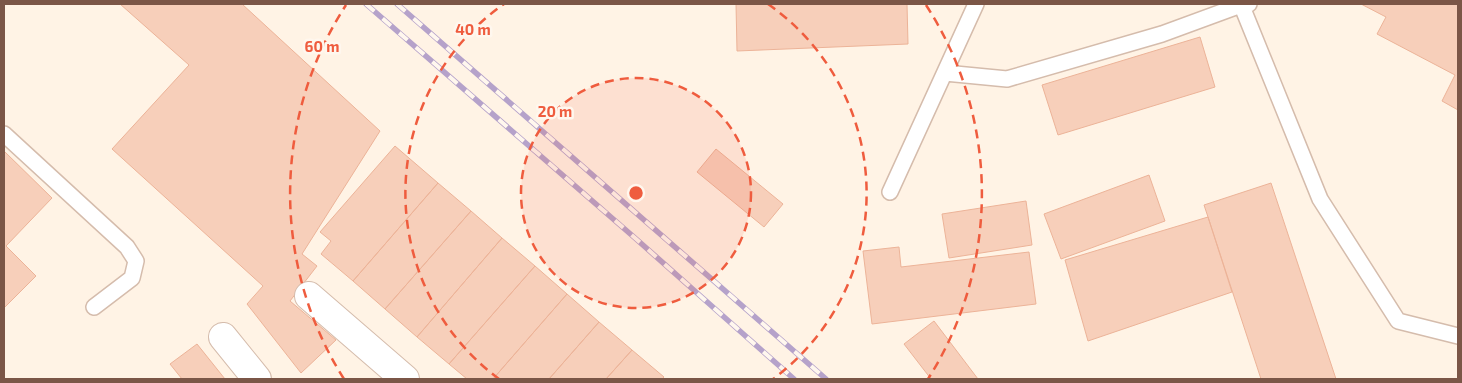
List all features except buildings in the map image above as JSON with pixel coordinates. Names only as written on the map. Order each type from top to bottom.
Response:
[{"type":"street","points":[[309,296],[405,379]]},
{"type":"street","points":[[224,337],[257,379]]},
{"type":"lane","points":[[890,192],[976,4]]},
{"type":"lane","points":[[945,73],[1008,78],[1162,34],[1244,4],[1320,199],[1398,320],[1458,336]]},
{"type":"lane","points":[[4,134],[127,247],[136,262],[132,278],[94,307]]},
{"type":"railway","points":[[366,4],[794,379]]},
{"type":"railway","points":[[397,4],[826,379]]}]
